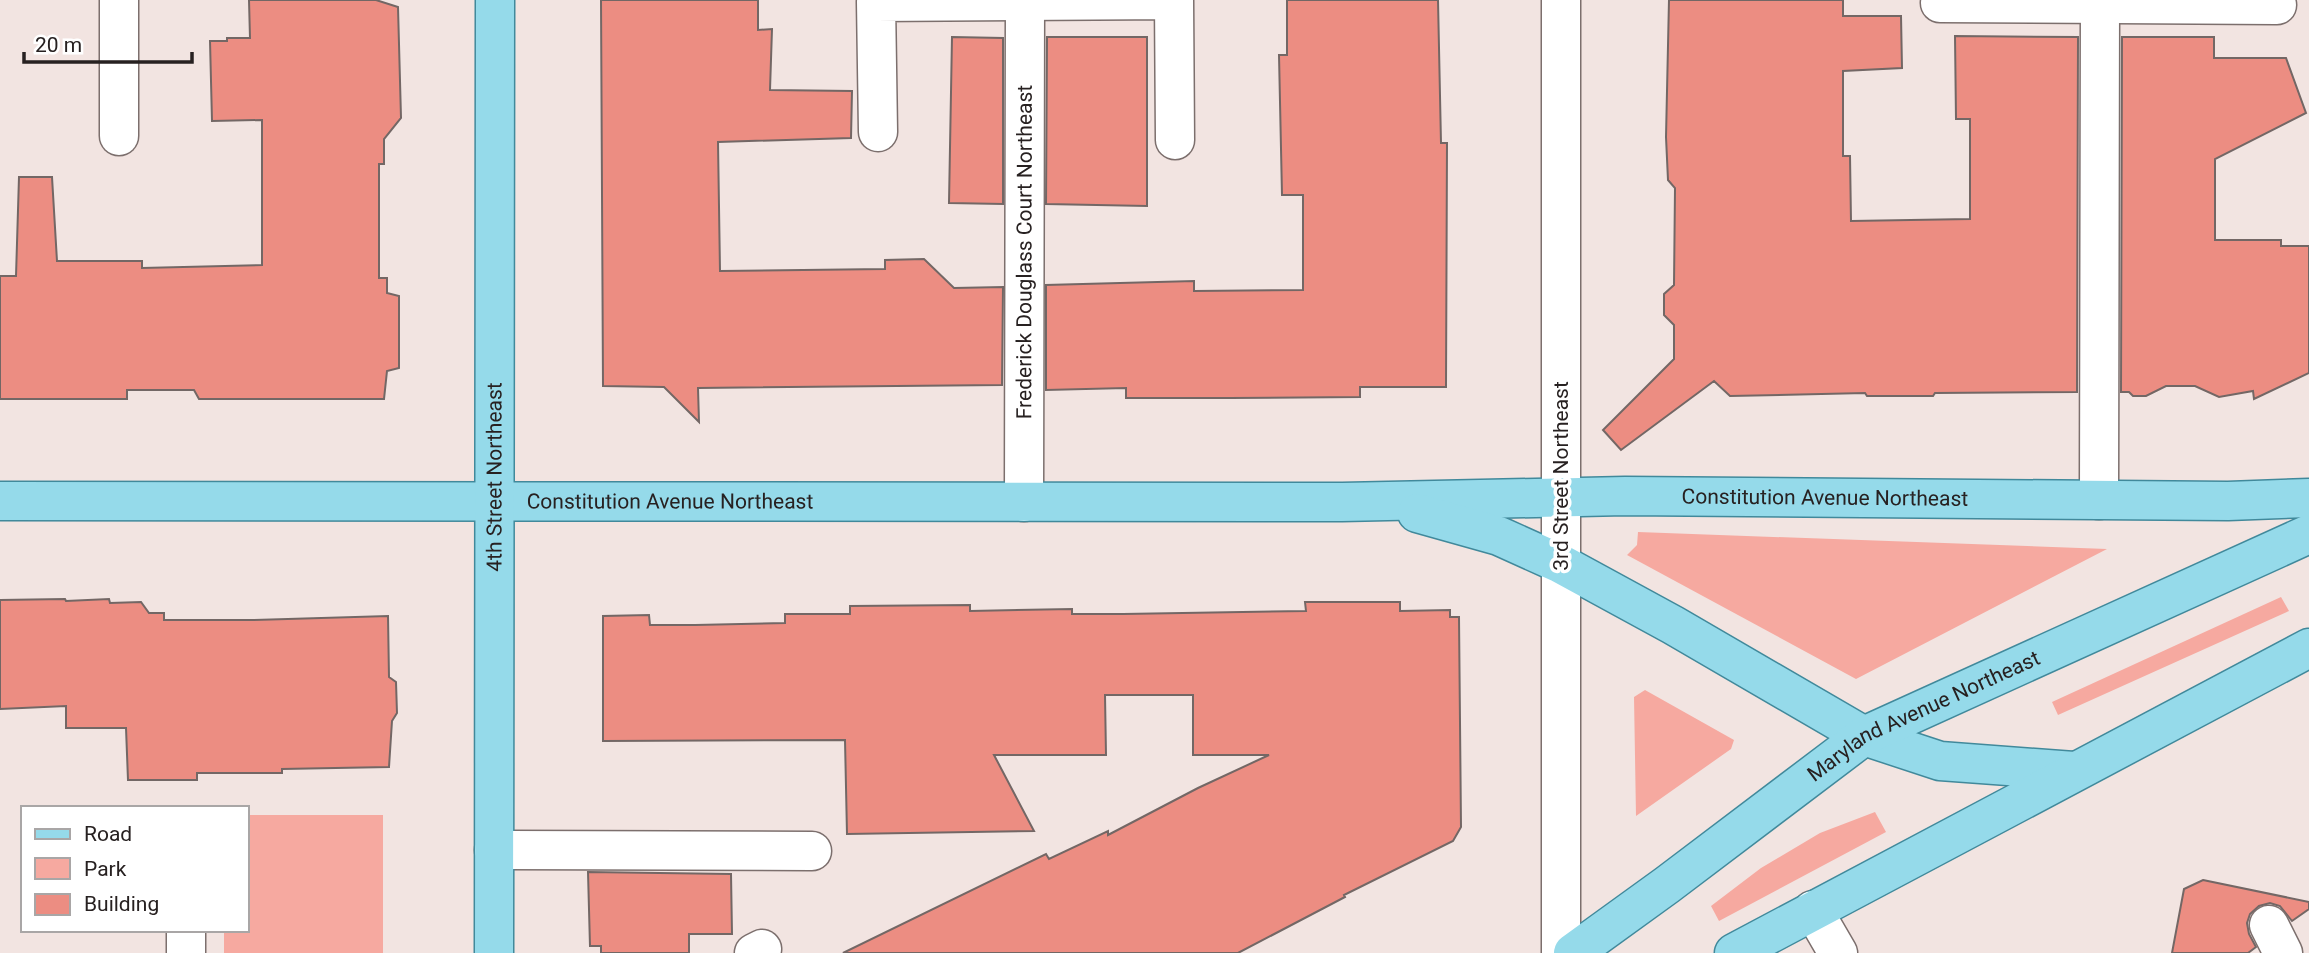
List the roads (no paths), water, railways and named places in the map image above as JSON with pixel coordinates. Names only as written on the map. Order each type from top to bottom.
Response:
[{"type":"main road","name":"4th Street Northeast","points":[[494,953],[495,0]]},
{"type":"main road","name":"Constitution Avenue Northeast","points":[[0,501],[1342,502],[1561,497],[2228,501],[2309,498]]},
{"type":"main road","name":"Constitution Avenue Northeast","points":[[1342,502],[1397,509],[1451,521],[1499,537],[1561,564],[1673,625],[1864,736],[1940,761],[2074,771]]},
{"type":"main road","name":"Maryland Avenue Northeast","points":[[1573,953],[1864,736],[2309,534]]},
{"type":"main road","points":[[1734,953],[2309,648]]},
{"type":"street","points":[[119,0],[120,136]]},
{"type":"street","points":[[878,132],[876,1],[1174,0],[1175,140]]},
{"type":"street","name":"3rd Street Northeast","points":[[1561,0],[1561,953]]},
{"type":"street","name":"Frederick Douglass Court Northeast","points":[[1024,502],[1025,1]]},
{"type":"street","points":[[2099,500],[2100,2]]},
{"type":"street","points":[[1940,3],[2277,5]]},
{"type":"street","points":[[494,850],[812,851]]},
{"type":"street","points":[[1814,910],[1838,953]]},
{"type":"street","points":[[186,932],[186,953]]}]
